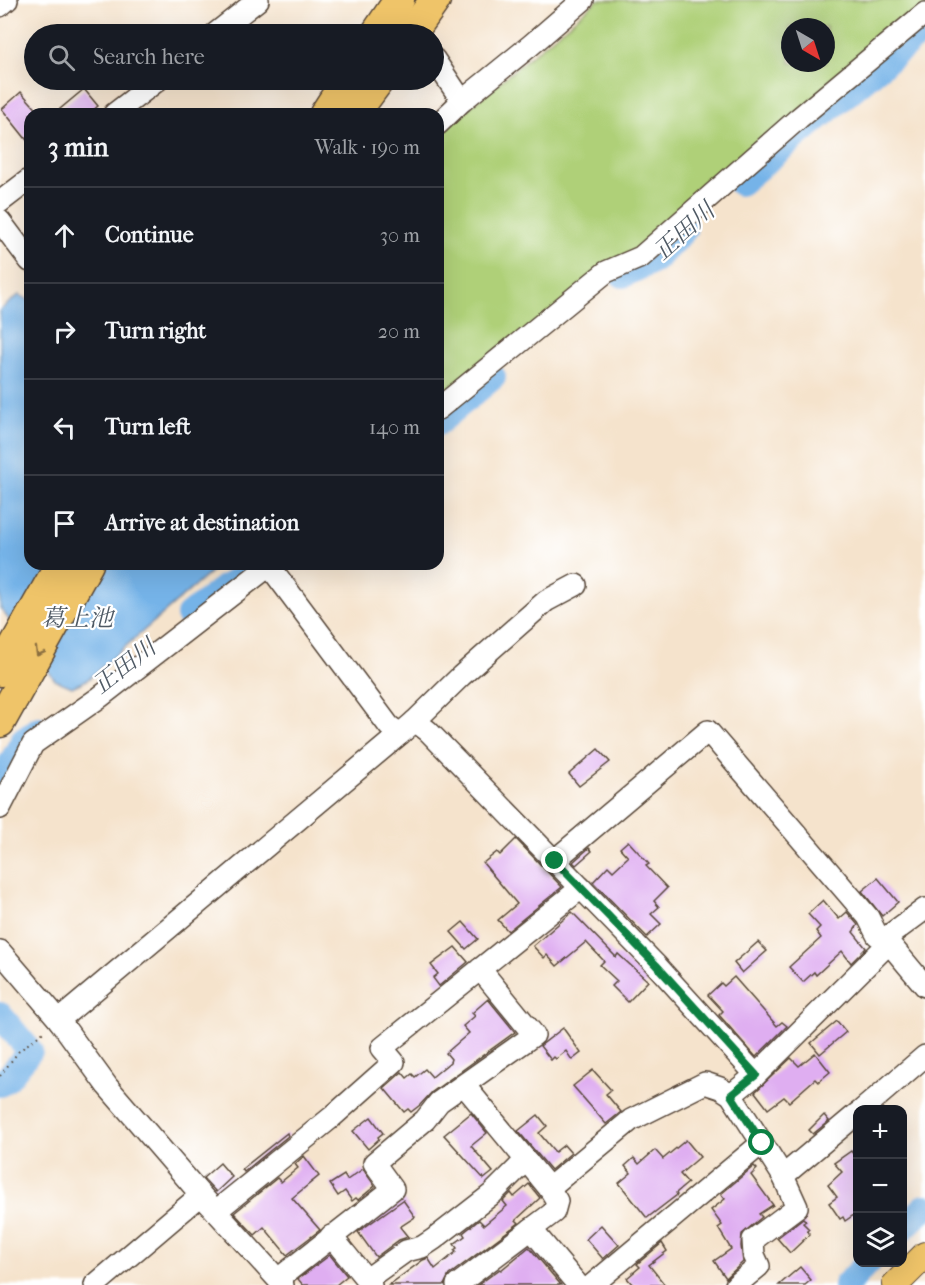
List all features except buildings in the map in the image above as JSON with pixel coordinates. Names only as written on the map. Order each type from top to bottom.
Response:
[{"type":"highway","points":[[362,24],[374,0]]},
{"type":"highway","points":[[383,24],[399,0]]},
{"type":"highway","points":[[408,24],[424,0]]},
{"type":"highway","points":[[418,24],[435,0]]},
{"type":"highway","points":[[320,108],[329,90]]},
{"type":"highway","points":[[329,108],[341,90]]},
{"type":"highway","points":[[356,108],[366,90]]},
{"type":"highway","points":[[357,108],[371,90]]},
{"type":"highway","points":[[0,671],[58,570]]},
{"type":"highway","points":[[7,710],[85,570]]},
{"type":"main road","points":[[895,1285],[925,1256]]},
{"type":"street","points":[[0,6],[7,0]]},
{"type":"street","points":[[228,24],[258,0]]},
{"type":"street","points":[[444,118],[462,100],[584,0]]},
{"type":"street","points":[[444,403],[606,272],[641,257],[799,118],[925,13]]},
{"type":"street","points":[[444,74],[462,100]]},
{"type":"street","points":[[122,108],[145,90]]},
{"type":"street","points":[[0,202],[24,184]]},
{"type":"street","points":[[0,221],[24,253]]},
{"type":"street","points":[[0,808],[33,744],[100,698],[264,570]]},
{"type":"street","points":[[273,570],[389,726],[428,731],[656,965],[756,1075]]},
{"type":"street","points":[[59,1020],[408,728],[461,676],[546,601],[576,585]]},
{"type":"street","points":[[555,861],[708,731],[868,917],[877,935],[925,986]]},
{"type":"street","points":[[216,1211],[332,1117],[394,1062],[382,1048],[580,888]]},
{"type":"street","points":[[731,1095],[756,1075],[886,942],[925,909]]},
{"type":"street","points":[[0,951],[59,1020],[107,1086],[280,1282],[331,1236],[393,1189],[374,1163],[425,1120],[439,1102],[534,1035],[480,969]]},
{"type":"street","points":[[868,1105],[925,1056]]},
{"type":"street","points":[[549,1188],[631,1120],[705,1083],[720,1088],[731,1095],[783,1176],[797,1207],[753,1240],[754,1256],[759,1266],[736,1285]]},
{"type":"street","points":[[457,1285],[554,1212],[557,1201],[549,1188],[464,1085]]},
{"type":"street","points":[[783,1176],[853,1117]]},
{"type":"street","points":[[592,1285],[762,1143]]},
{"type":"street","points":[[331,1236],[369,1282],[406,1251],[422,1247],[435,1239],[492,1194],[525,1161]]},
{"type":"street","points":[[94,1285],[201,1195]]},
{"type":"street","points":[[531,1229],[578,1285]]},
{"type":"path","points":[[0,1076],[19,1051],[59,1020]]},
{"type":"green space","points":[[598,0],[923,0],[925,2],[925,12],[706,195],[444,397],[444,129]]},
{"type":"water","name":"葛上池","points":[[19,295],[24,298],[24,570],[213,570],[87,680],[72,687],[55,680],[0,608],[0,310]]},
{"type":"waterway","name":"正田川","points":[[740,183],[925,29]]},
{"type":"waterway","name":"正田川","points":[[623,275],[655,260],[684,230]]},
{"type":"waterway","name":"正田川","points":[[444,418],[493,377]]},
{"type":"waterway","name":"正田川","points":[[189,615],[224,588],[253,571]]},
{"type":"waterway","name":"正田川","points":[[0,784],[24,739],[39,729]]},
{"type":"waterway","name":"正田川","points":[[0,1015],[30,1051],[8,1078],[0,1084]]},
{"type":"waterway","points":[[907,1224],[925,1207]]},
{"type":"waterway","points":[[846,1285],[864,1267]]},
{"type":"route","points":[[555,861],[656,965],[756,1075],[731,1095],[762,1143]]}]
